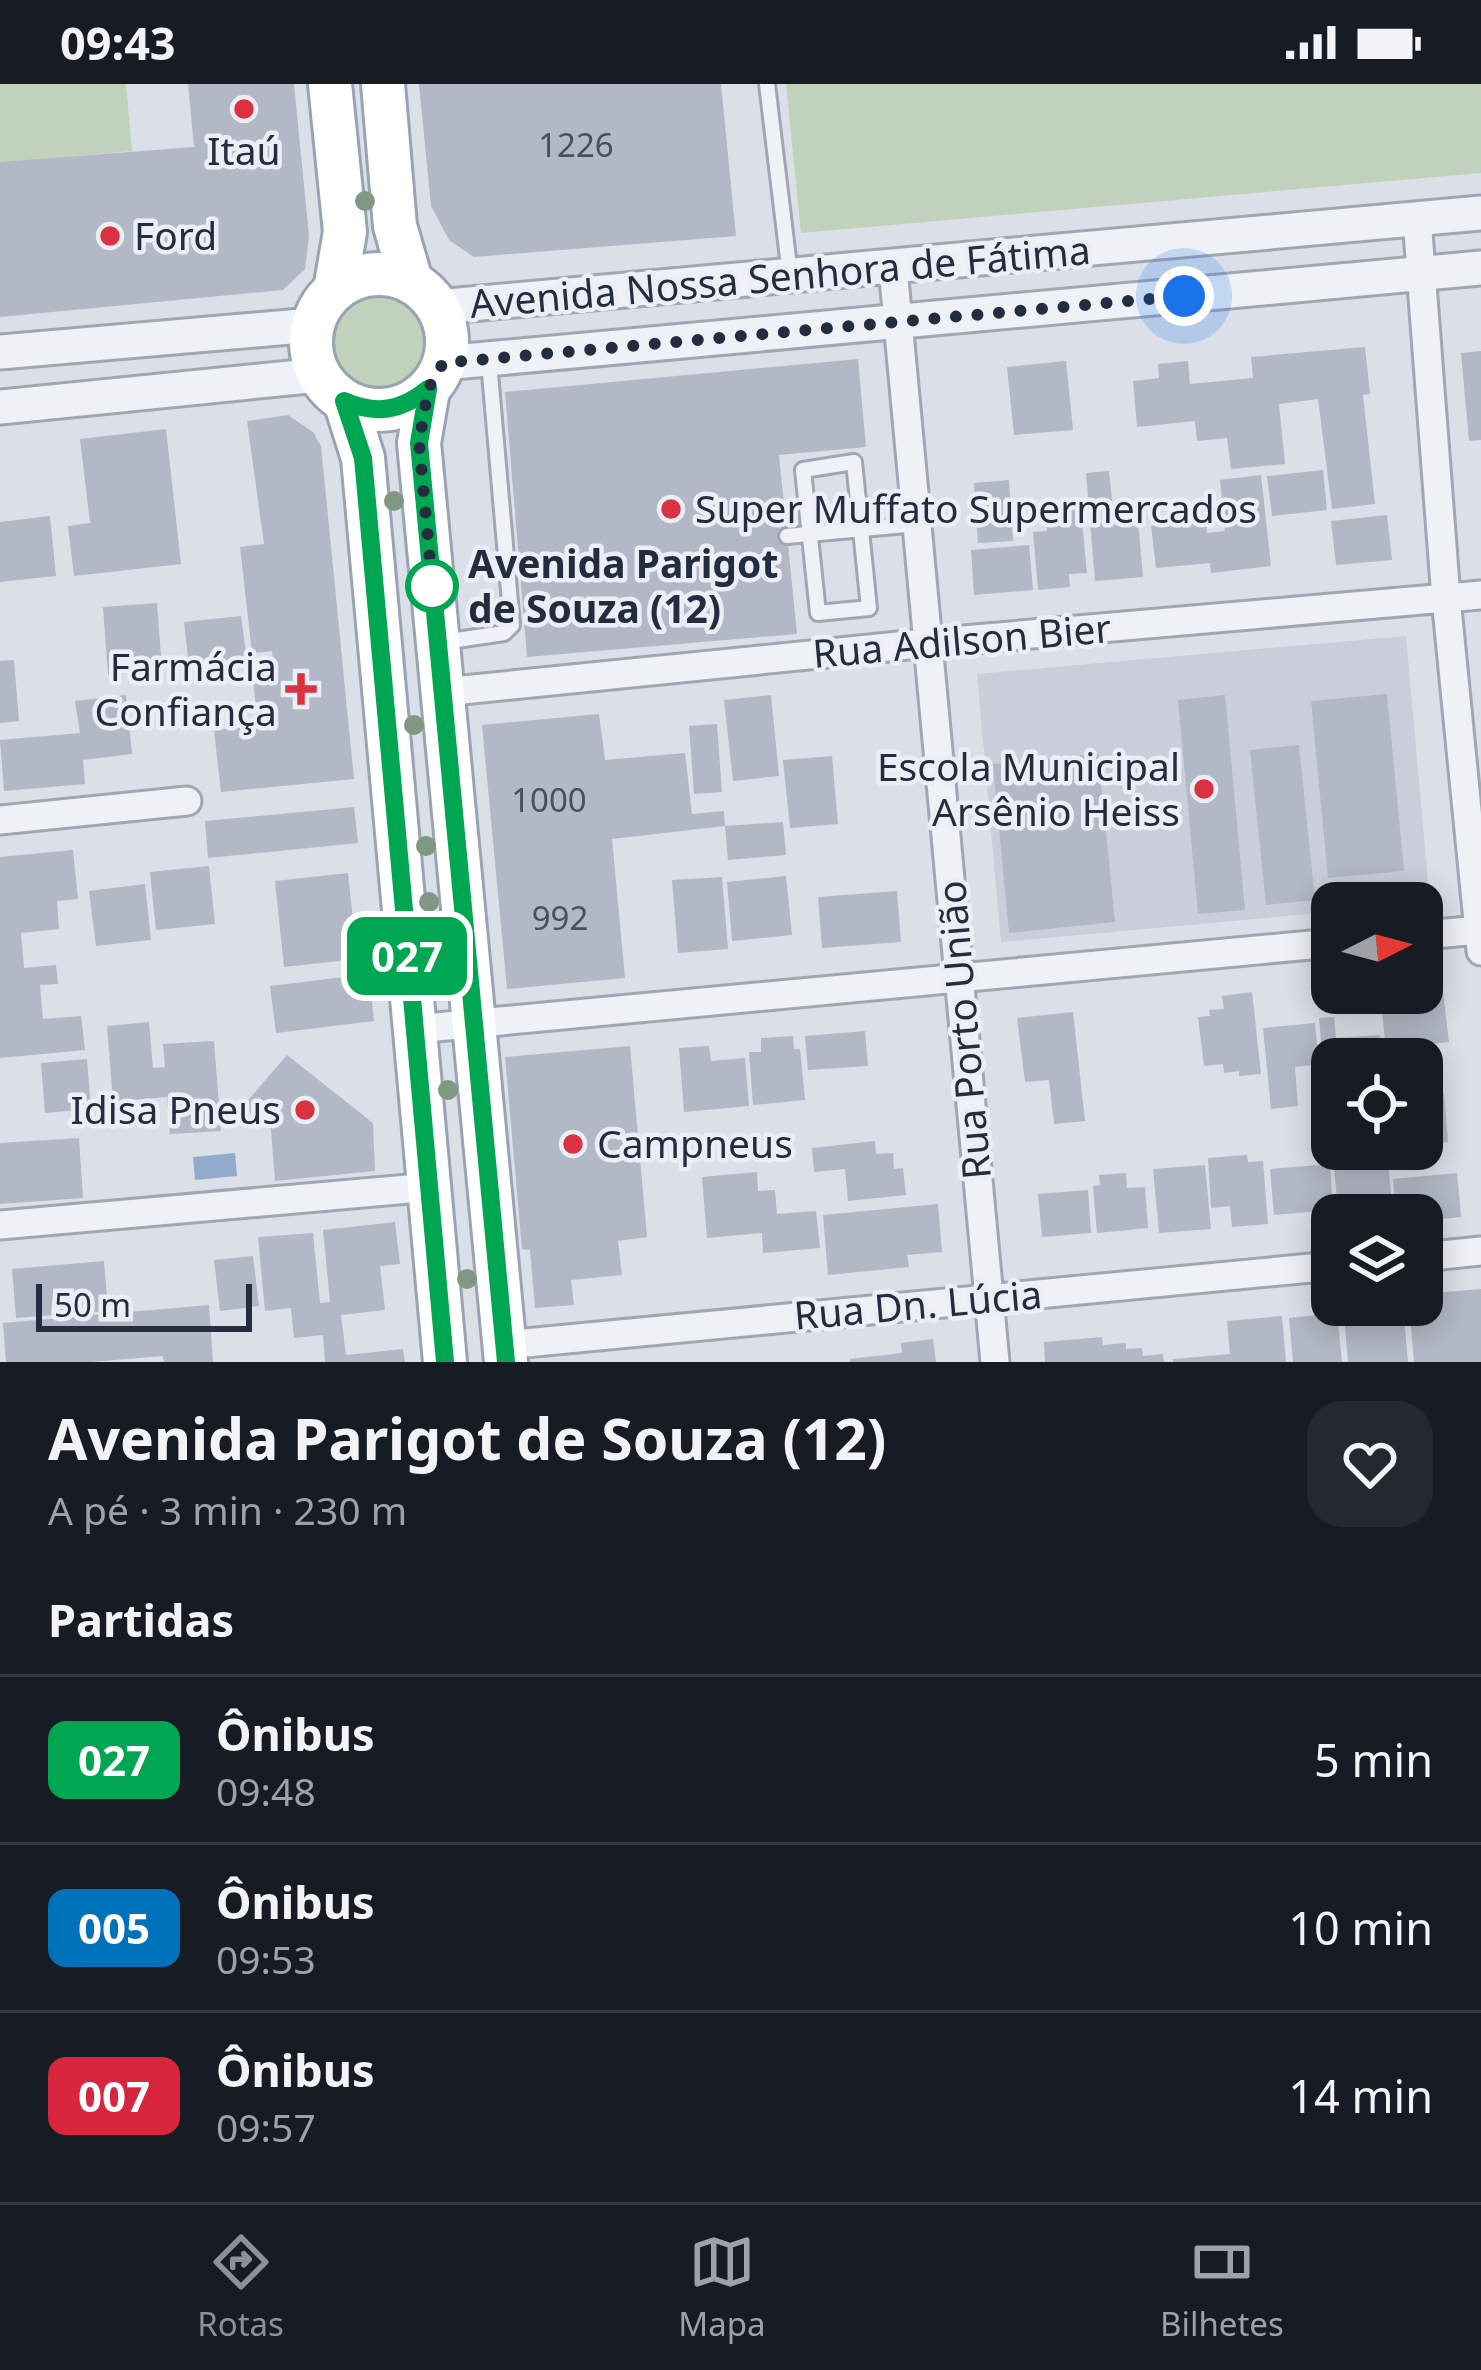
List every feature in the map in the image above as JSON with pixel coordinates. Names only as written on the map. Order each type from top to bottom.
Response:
[{"type":"main road","points":[[330,84],[345,232],[313,358],[363,458],[445,1362]]},
{"type":"main road","points":[[383,84],[394,226],[447,342],[419,443],[505,1353]]},
{"type":"main road","points":[[324,307],[365,275],[382,274],[424,294]]},
{"type":"main road","points":[[332,388],[376,411],[395,409],[436,376]]},
{"type":"street","name":"Avenida Nossa Senhora de Fátima","points":[[424,294],[790,276],[1481,213]]},
{"type":"street","points":[[1417,219],[1446,598],[1480,937],[1443,936]]},
{"type":"street","name":"Rua Porto União","points":[[893,268],[995,1362]]},
{"type":"street","name":"Avenida Nossa Senhora de Fátima","points":[[436,376],[489,359],[1481,268]]},
{"type":"street","points":[[0,352],[324,307]]},
{"type":"street","points":[[0,407],[332,388]]},
{"type":"street","name":"Rua Adilson Bier","points":[[442,692],[928,643],[1481,595]]},
{"type":"street","points":[[0,820],[188,801]]},
{"type":"street","points":[[415,1029],[1311,946]]},
{"type":"street","points":[[0,1225],[430,1187]]},
{"type":"street","points":[[1443,1255],[1481,1251]]},
{"type":"street","name":"Rua Dn. Lúcia","points":[[505,1353],[989,1298],[1311,1268]]},
{"type":"lane","points":[[767,84],[790,276]]},
{"type":"lane","points":[[438,643],[504,633],[512,625],[489,359]]},
{"type":"lane","points":[[854,462],[861,529],[869,608],[818,613],[802,470],[854,462]]},
{"type":"lane","points":[[787,536],[917,524]]},
{"type":"shaded area","name":"Escola Municipal Arsênio Heiss","points":[[1406,636],[1428,882],[1311,882],[1311,914],[1001,942],[977,674]]},
{"type":"green space","points":[[0,84],[126,84],[132,151],[0,163]]},
{"type":"green space","points":[[786,84],[1481,84],[1481,173],[801,233]]},
{"type":"green space","points":[[379,288],[400,292],[417,304],[429,321],[433,342],[429,363],[417,380],[400,392],[379,396],[358,392],[341,380],[329,363],[325,342],[329,321],[341,304],[358,292]]},
{"type":"water","points":[[235,1153],[237,1176],[195,1180],[193,1157]]},
{"type":"building","points":[[188,84],[294,84],[309,236],[305,269],[283,290],[0,317],[0,162],[194,147]]},
{"type":"building","points":[[419,84],[721,84],[736,236],[474,257],[449,240],[431,206]]},
{"type":"building","points":[[1365,347],[1370,394],[1363,395],[1375,504],[1332,509],[1318,399],[1279,404],[1285,464],[1231,469],[1227,438],[1197,441],[1195,421],[1137,427],[1133,381],[1159,378],[1158,364],[1188,361],[1190,384],[1253,378],[1251,357]]},
{"type":"building","points":[[1481,351],[1481,440],[1469,441],[1461,353]]},
{"type":"building","points":[[858,359],[866,447],[779,455],[797,634],[527,657],[505,392]]},
{"type":"building","points":[[1066,361],[1073,430],[1014,435],[1007,367]]},
{"type":"building","points":[[288,415],[313,432],[321,446],[354,779],[221,792],[214,730],[258,726],[252,672],[274,669],[272,651],[252,653],[240,547],[264,544],[247,421]]},
{"type":"building","points":[[166,429],[181,564],[74,576],[68,526],[90,523],[80,439]]},
{"type":"building","points":[[1323,470],[1327,510],[1272,516],[1267,476]]},
{"type":"building","points":[[1109,471],[1113,511],[1124,510],[1125,522],[1138,521],[1143,577],[1095,581],[1086,473]]},
{"type":"building","points":[[1261,475],[1271,566],[1211,573],[1210,563],[1156,568],[1151,526],[1206,520],[1207,533],[1225,531],[1220,480]]},
{"type":"building","points":[[1009,480],[1013,541],[978,543],[974,483]]},
{"type":"building","points":[[1080,501],[1087,573],[1069,574],[1070,587],[1038,590],[1033,532],[1047,531],[1044,504]]},
{"type":"building","points":[[1387,515],[1392,560],[1336,565],[1331,521]]},
{"type":"building","points":[[50,516],[56,576],[0,582],[0,522]]},
{"type":"building","points":[[1029,545],[1033,590],[974,595],[971,550]]},
{"type":"building","points":[[157,603],[162,671],[108,675],[103,607]]},
{"type":"building","points":[[241,616],[247,661],[189,667],[184,622]]},
{"type":"building","points":[[14,660],[19,721],[0,723],[0,661]]},
{"type":"building","points":[[1387,694],[1404,871],[1328,878],[1311,701]]},
{"type":"building","points":[[126,695],[132,754],[83,760],[85,784],[4,791],[0,740],[80,733],[75,701]]},
{"type":"building","points":[[771,695],[779,776],[733,781],[724,700]]},
{"type":"building","points":[[1225,695],[1245,910],[1198,914],[1178,700]]},
{"type":"building","points":[[599,714],[605,760],[685,753],[692,814],[724,811],[725,826],[612,839],[625,978],[507,989],[482,725]]},
{"type":"building","points":[[717,724],[722,792],[694,794],[689,726]]},
{"type":"building","points":[[1299,745],[1311,900],[1266,905],[1250,750]]},
{"type":"building","points":[[1098,754],[1115,922],[1009,933],[993,764]]},
{"type":"building","points":[[832,756],[838,824],[790,828],[783,760]]},
{"type":"building","points":[[354,807],[358,843],[208,858],[205,821]]},
{"type":"building","points":[[783,822],[786,855],[728,860],[725,826]]},
{"type":"building","points":[[73,850],[78,899],[57,901],[59,929],[21,933],[24,968],[56,965],[58,984],[40,985],[43,1019],[81,1016],[85,1050],[0,1058],[0,857]]},
{"type":"building","points":[[209,866],[215,924],[156,930],[150,872]]},
{"type":"building","points":[[348,873],[357,959],[284,967],[275,881]]},
{"type":"building","points":[[786,876],[792,935],[732,941],[727,882]]},
{"type":"building","points":[[722,877],[728,949],[678,953],[672,880]]},
{"type":"building","points":[[145,884],[151,940],[96,946],[89,891]]},
{"type":"building","points":[[897,891],[901,942],[822,948],[818,897]]},
{"type":"building","points":[[369,974],[374,1021],[276,1033],[270,986]]},
{"type":"building","points":[[1443,991],[1449,1042],[1443,1043],[1443,1038],[1385,1038],[1382,1014],[1443,1014]]},
{"type":"building","points":[[1252,992],[1261,1074],[1239,1076],[1239,1071],[1224,1073],[1223,1064],[1204,1066],[1198,1017],[1224,1009],[1222,996]]},
{"type":"building","points":[[1073,1012],[1085,1121],[1054,1124],[1049,1080],[1025,1082],[1017,1018]]},
{"type":"building","points":[[1334,1017],[1336,1038],[1321,1038],[1319,1018]]},
{"type":"building","points":[[149,1022],[153,1068],[165,1067],[163,1044],[214,1041],[221,1131],[170,1134],[167,1097],[113,1102],[107,1026]]},
{"type":"building","points":[[1315,1023],[1311,1065],[1295,1067],[1298,1106],[1271,1109],[1263,1028]]},
{"type":"building","points":[[865,1031],[868,1066],[808,1070],[805,1036]]},
{"type":"building","points":[[793,1036],[794,1049],[800,1049],[805,1100],[753,1105],[749,1052],[761,1052],[761,1038]]},
{"type":"building","points":[[630,1046],[647,1237],[618,1241],[622,1275],[571,1280],[574,1305],[535,1308],[530,1250],[522,1249],[505,1057]]},
{"type":"building","points":[[709,1046],[711,1061],[745,1058],[749,1106],[684,1112],[679,1048]]},
{"type":"building","points":[[287,1055],[373,1123],[375,1171],[275,1181],[271,1130],[243,1106]]},
{"type":"building","points":[[87,1059],[91,1109],[45,1113],[41,1063]]},
{"type":"building","points":[[1443,1094],[1448,1142],[1443,1143]]},
{"type":"building","points":[[79,1138],[83,1198],[0,1204],[0,1143]]},
{"type":"building","points":[[875,1141],[876,1154],[893,1153],[894,1169],[903,1168],[906,1195],[848,1201],[845,1169],[814,1172],[812,1148]]},
{"type":"building","points":[[1247,1155],[1248,1162],[1263,1161],[1268,1224],[1232,1227],[1230,1206],[1211,1208],[1208,1158]]},
{"type":"building","points":[[1205,1165],[1211,1229],[1159,1233],[1153,1169]]},
{"type":"building","points":[[1311,1166],[1311,1170],[1330,1170],[1332,1194],[1311,1194],[1311,1212],[1274,1215],[1270,1169]]},
{"type":"building","points":[[1334,1170],[1389,1170],[1391,1194],[1336,1194]]},
{"type":"building","points":[[757,1172],[758,1191],[775,1190],[777,1214],[816,1211],[820,1248],[763,1253],[762,1233],[707,1238],[702,1177]]},
{"type":"building","points":[[1126,1173],[1127,1188],[1145,1187],[1148,1228],[1097,1233],[1093,1186],[1100,1185],[1099,1175]]},
{"type":"building","points":[[1457,1173],[1461,1217],[1443,1219],[1443,1194],[1394,1194],[1393,1179]]},
{"type":"building","points":[[1088,1190],[1091,1233],[1042,1237],[1038,1194]]},
{"type":"building","points":[[938,1204],[942,1252],[907,1255],[909,1267],[828,1275],[823,1215]]},
{"type":"building","points":[[395,1222],[400,1264],[380,1266],[385,1310],[341,1315],[346,1355],[403,1349],[405,1362],[325,1362],[323,1335],[294,1338],[291,1308],[265,1311],[258,1237],[313,1233],[320,1303],[330,1302],[323,1230]]},
{"type":"building","points":[[253,1256],[259,1306],[220,1311],[214,1260]]},
{"type":"building","points":[[104,1261],[108,1311],[16,1318],[12,1269]]},
{"type":"building","points":[[1481,1289],[1481,1362],[1414,1362],[1411,1326],[1443,1326],[1443,1292]]},
{"type":"building","points":[[209,1305],[213,1362],[164,1362],[163,1356],[6,1362],[3,1323]]},
{"type":"building","points":[[1282,1316],[1286,1362],[1173,1362],[1230,1354],[1227,1321]]},
{"type":"building","points":[[1311,1316],[1311,1326],[1338,1326],[1342,1362],[1293,1362],[1289,1318]]},
{"type":"building","points":[[1345,1326],[1405,1326],[1408,1362],[1348,1362]]},
{"type":"building","points":[[1102,1337],[1103,1345],[1126,1343],[1126,1349],[1142,1348],[1143,1356],[1163,1354],[1164,1362],[1045,1362],[1044,1342]]},
{"type":"building","points":[[933,1339],[936,1362],[850,1362],[902,1353],[901,1343]]},
{"type":"bus line","name":"027","points":[[445,1362],[363,458],[344,401],[376,411],[395,409],[428,389],[419,443],[506,1362]]},
{"type":"place","name":"Itaú","points":[[244,109]]},
{"type":"place","name":"Ford","points":[[110,236]]},
{"type":"place","name":"Super Muffato Supermercados","points":[[671,509]]},
{"type":"place","name":"Avenida Parigot de Souza (12)","points":[[432,586]]},
{"type":"place","name":"Farmácia Confiança","points":[[301,689]]},
{"type":"place","name":"Escola Municipal Arsênio Heiss","points":[[1204,789]]},
{"type":"place","name":"Idisa Pneus","points":[[305,1110]]},
{"type":"place","name":"Campneus","points":[[573,1144]]},
{"type":"route","points":[[432,586],[434,603],[419,443],[428,389],[443,363],[1184,296]]}]
